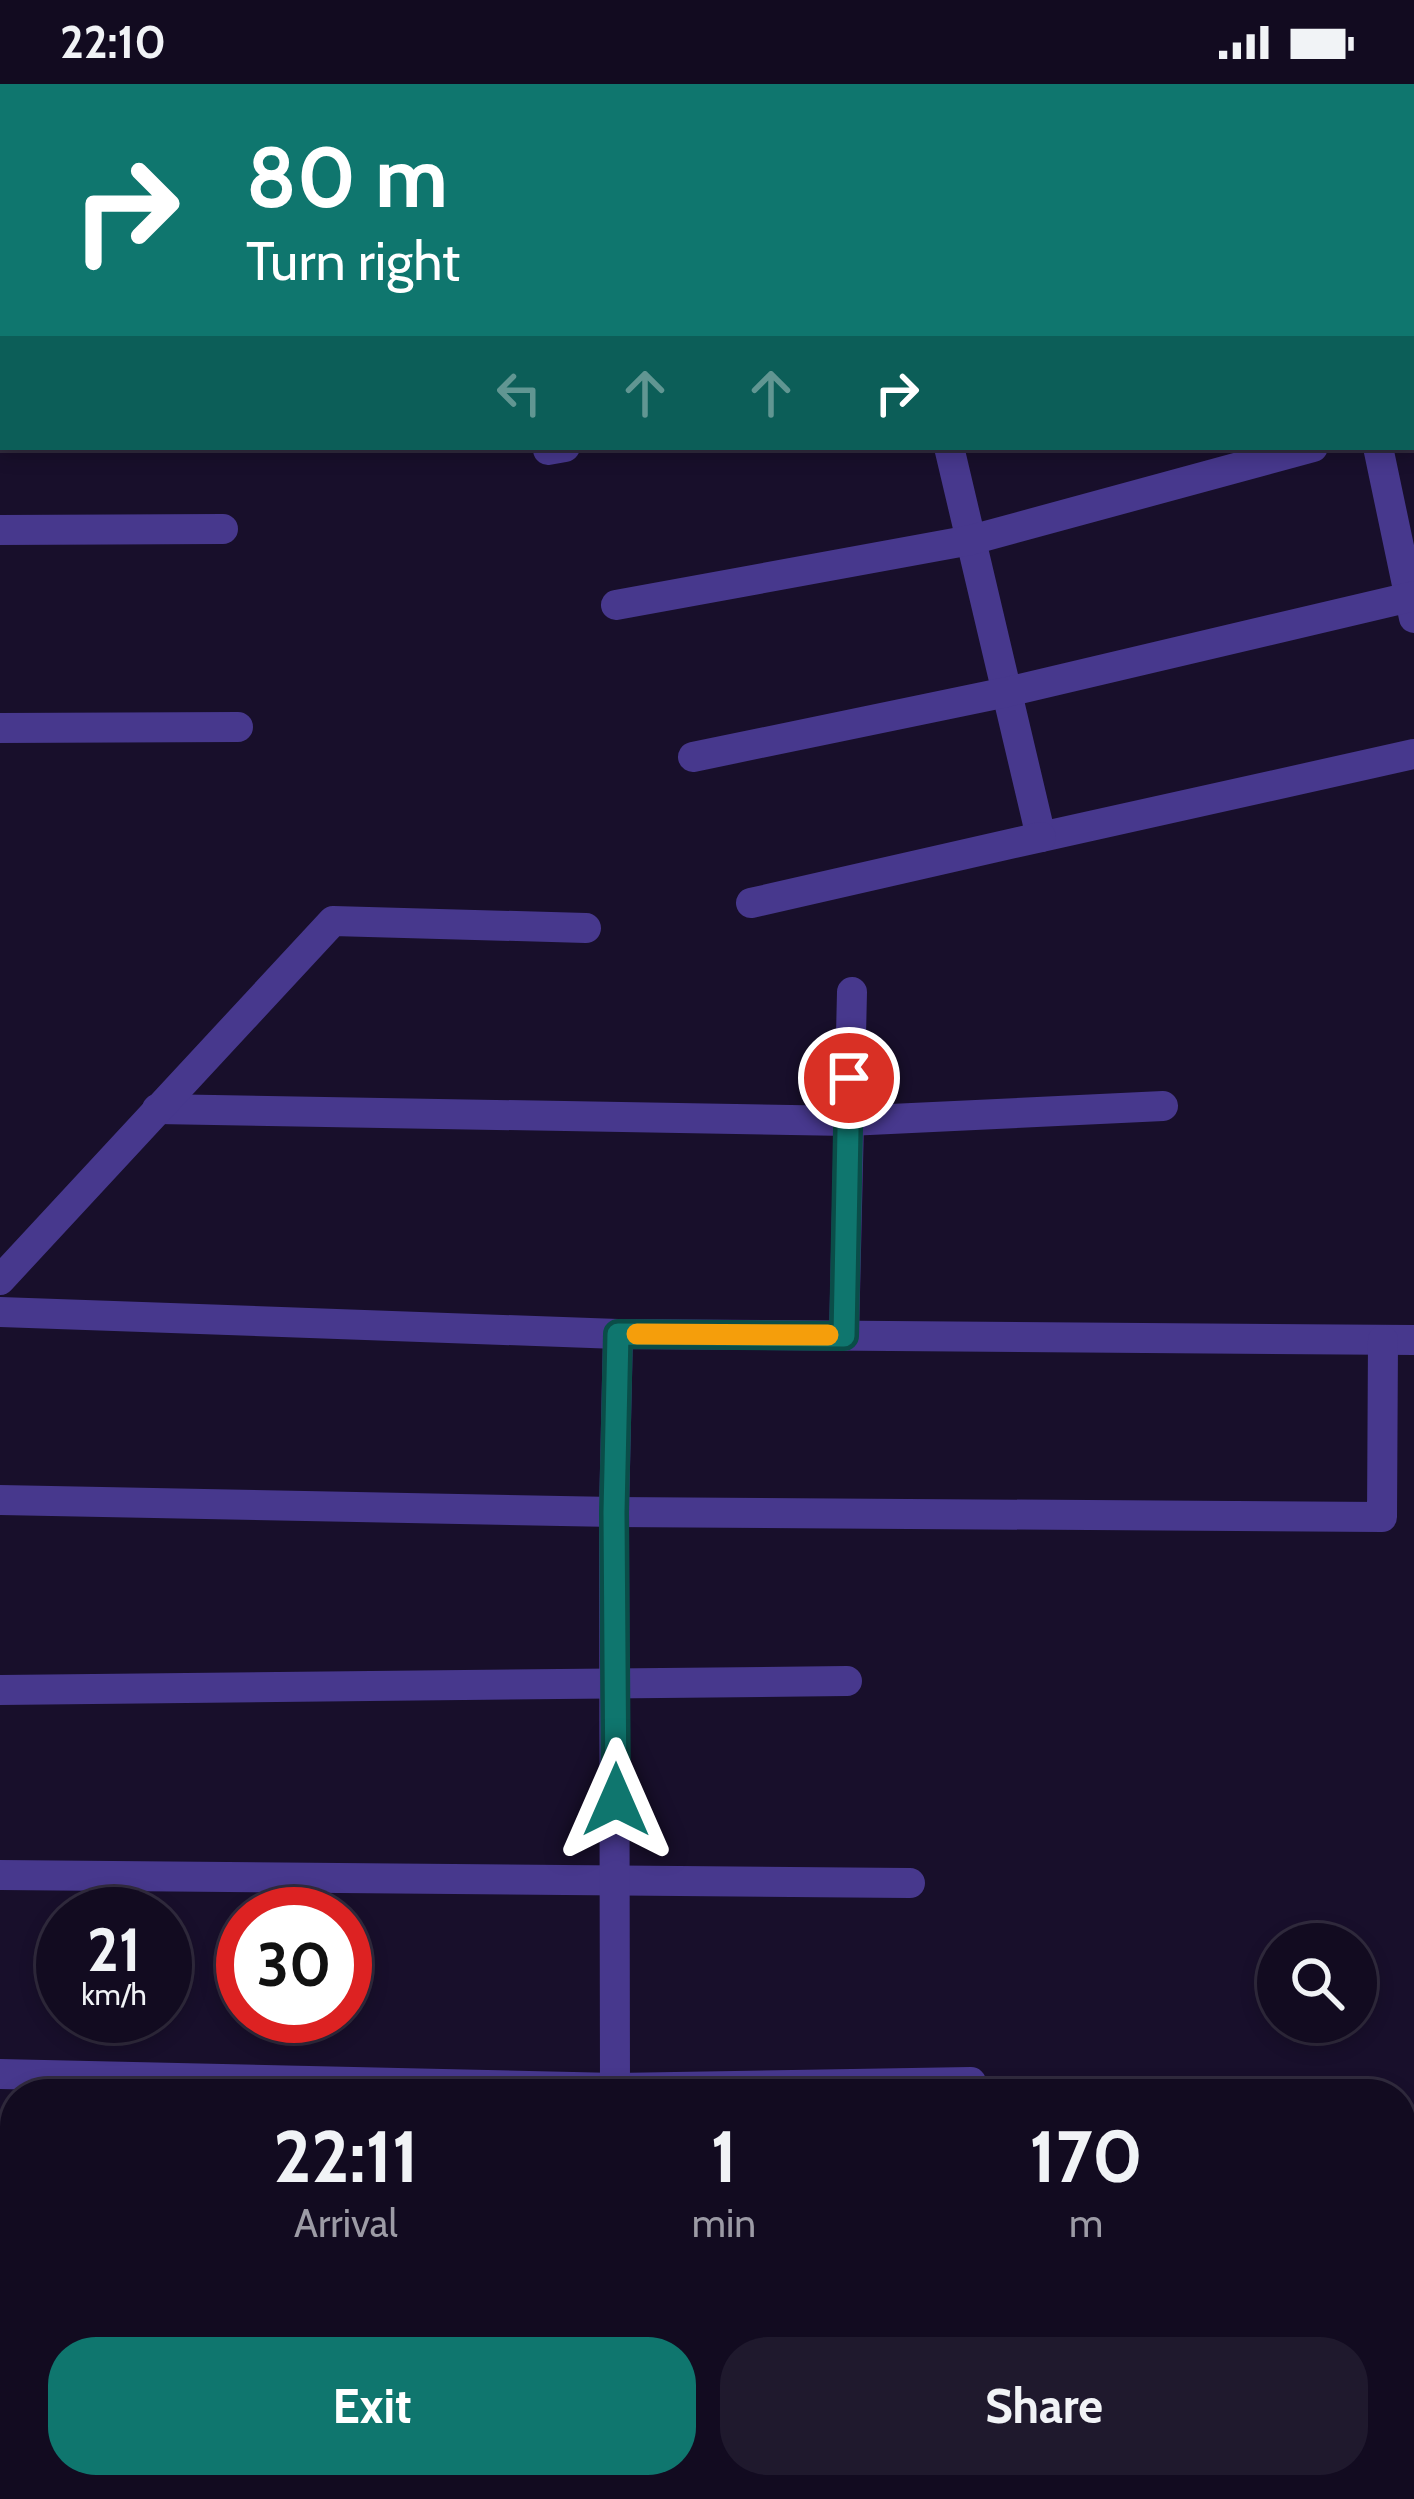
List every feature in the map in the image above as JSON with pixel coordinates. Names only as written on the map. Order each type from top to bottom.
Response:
[{"type":"street","points":[[950,450],[1041,837]]},
{"type":"street","points":[[616,605],[970,540],[1302,450]]},
{"type":"street","points":[[693,757],[1412,604],[1379,450]]},
{"type":"street","points":[[0,530],[223,529]]},
{"type":"street","points":[[0,728],[238,727]]},
{"type":"street","points":[[752,903],[1414,754]]},
{"type":"street","points":[[0,1280],[333,921],[586,928]]},
{"type":"street","points":[[844,1336],[852,992]]},
{"type":"street","points":[[157,1109],[848,1121],[1163,1106]]},
{"type":"street","points":[[0,1312],[618,1334],[1399,1340],[1382,1517],[614,1512],[0,1500]]},
{"type":"street","points":[[616,2079],[618,1334]]},
{"type":"street","points":[[0,1690],[847,1681]]},
{"type":"street","points":[[0,1875],[910,1883]]},
{"type":"street","points":[[0,2074],[181,2079]]},
{"type":"slow traffic","points":[[637,1334],[828,1335]]},
{"type":"route","points":[[616,1800],[618,1334],[844,1336],[849,1078]]}]
